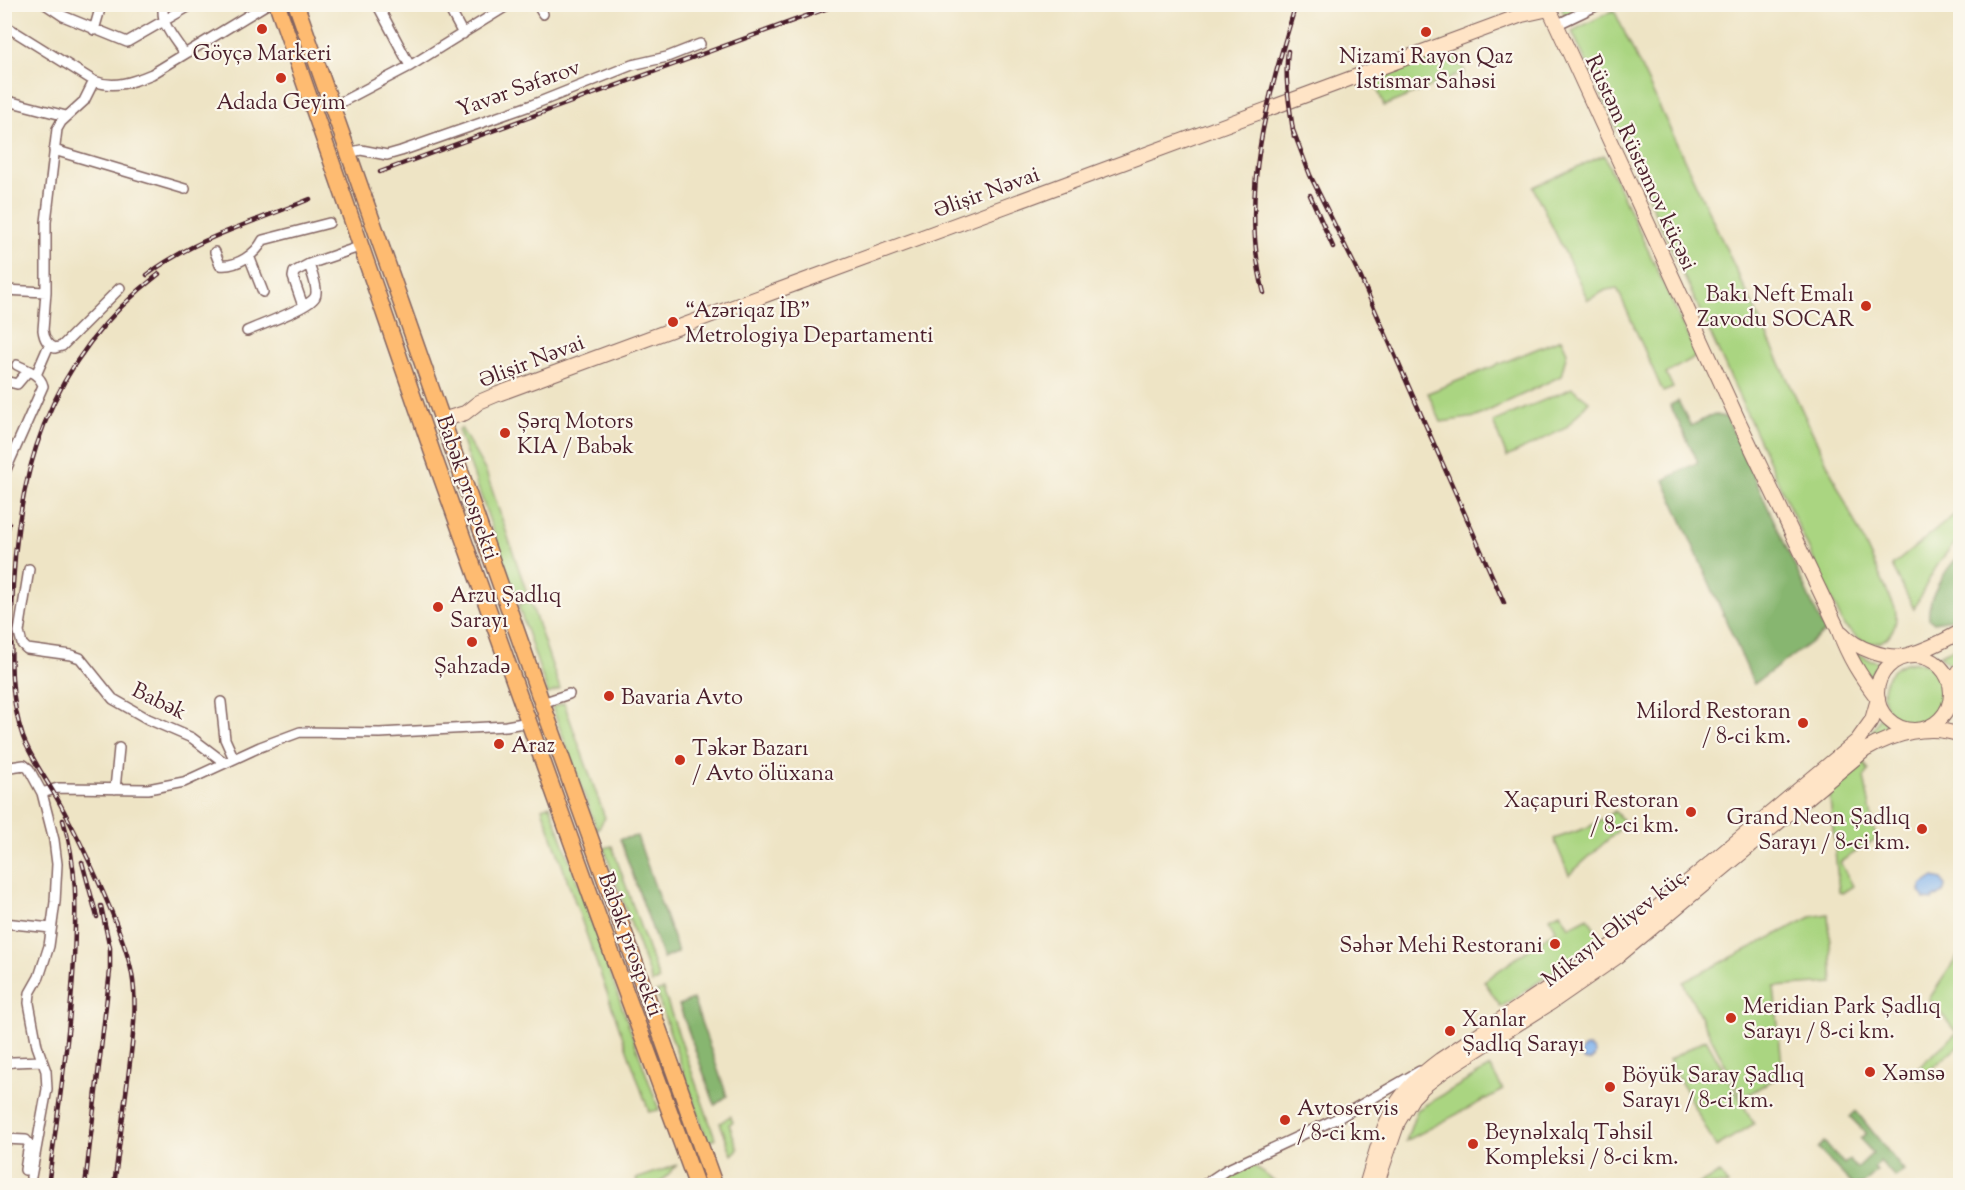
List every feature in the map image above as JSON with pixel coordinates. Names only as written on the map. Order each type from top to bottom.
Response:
[{"type":"main road","name":"Babək prospekti","points":[[277,4],[529,722],[697,1185]]},
{"type":"main road","name":"Babək prospekti","points":[[296,4],[542,703],[714,1182]]},
{"type":"main road","points":[[598,916],[611,938],[639,1018],[643,1025],[647,1026],[651,1023],[651,1018],[637,969]]},
{"type":"main road","points":[[670,1114],[666,1092],[653,1056],[656,1051],[662,1052],[696,1148],[714,1182]]},
{"type":"street","points":[[45,4],[63,16],[127,42],[193,4]]},
{"type":"street","points":[[164,4],[162,14],[164,22],[184,53]]},
{"type":"street","points":[[4,24],[94,81],[110,85],[136,81],[152,74],[267,4]]},
{"type":"street","points":[[377,4],[410,66]]},
{"type":"street","points":[[447,4],[463,34]]},
{"type":"street","points":[[332,107],[410,66],[510,4]]},
{"type":"street","points":[[537,4],[543,14]]},
{"type":"street","points":[[1556,25],[1600,4]]},
{"type":"street","name":"Rüstəm Rüstəmov küçəsi","points":[[1551,6],[1556,25],[1740,424],[1838,629],[1849,658],[1858,674],[1878,699]]},
{"type":"street","name":"Əlişir Nəvai","points":[[442,420],[465,412],[479,402],[498,394],[1551,6]]},
{"type":"street","points":[[94,30],[100,9]]},
{"type":"street","name":"Yavər Səfərov","points":[[348,153],[362,150],[387,155],[401,152],[532,105],[632,65],[667,57],[700,44]]},
{"type":"street","points":[[94,81],[84,101],[66,116],[57,129],[46,222],[46,292],[43,336],[55,348],[62,346],[120,288]]},
{"type":"street","points":[[4,100],[66,116]]},
{"type":"street","points":[[54,150],[185,189]]},
{"type":"street","points":[[214,252],[220,265],[225,266],[255,252],[263,240],[329,223]]},
{"type":"street","points":[[303,306],[293,277],[298,268],[362,246]]},
{"type":"street","points":[[249,256],[263,292]]},
{"type":"street","points":[[247,331],[303,306],[314,298],[316,293],[309,264]]},
{"type":"street","points":[[4,290],[46,292]]},
{"type":"street","points":[[9,382],[17,384],[32,373],[50,345]]},
{"type":"street","points":[[5,471],[42,386],[41,381],[32,373],[17,365]]},
{"type":"street","name":"Babək","points":[[29,569],[19,632],[22,644],[27,649],[70,654],[80,658],[113,699],[148,719],[192,738],[230,761]]},
{"type":"street","points":[[1838,629],[1850,642],[1862,649],[1931,659],[1940,665],[1955,685]]},
{"type":"street","points":[[1960,632],[1895,661],[1887,668],[1877,688],[1880,708],[1892,722],[1900,727],[1960,735]]},
{"type":"street","points":[[1917,730],[1928,728],[1945,714],[1950,705],[1960,670]]},
{"type":"street","points":[[542,703],[569,694]]},
{"type":"street","points":[[1366,1185],[1382,1132],[1393,1107],[1415,1079],[1611,946],[1857,741],[1872,720],[1878,699]]},
{"type":"street","name":"Babək","points":[[221,702],[230,761]]},
{"type":"street","points":[[42,793],[58,788],[162,788],[184,782],[300,732],[380,733],[506,726],[529,722]]},
{"type":"street","name":"Mikayıl Əliyev küç.","points":[[1376,1185],[1398,1122],[1413,1097],[1423,1087],[1445,1070],[1552,1002],[1617,957],[1865,750],[1917,730]]},
{"type":"street","points":[[115,789],[119,748]]},
{"type":"street","points":[[4,768],[24,765],[29,769],[42,793],[54,840],[57,864],[49,946],[39,977],[30,993],[29,1003],[37,1046],[46,1071],[47,1089],[28,1173],[29,1144],[26,1140],[4,1139]]},
{"type":"street","points":[[4,922],[51,928]]},
{"type":"street","points":[[1202,1185],[1226,1170],[1338,1118],[1440,1060]]},
{"type":"street","points":[[4,1064],[42,1061]]},
{"type":"street","points":[[1377,1096],[1423,1087]]},
{"type":"street","points":[[1377,1096],[1390,1100],[1393,1107]]},
{"type":"green space","points":[[1569,5],[1594,5],[1566,17],[1561,8]]},
{"type":"green space","points":[[1614,10],[1895,608],[1894,627],[1887,638],[1882,641],[1865,642],[1844,626],[1572,31]]},
{"type":"green space","points":[[1452,47],[1465,72],[1384,106],[1373,76]]},
{"type":"green space","points":[[1604,155],[1697,356],[1666,373],[1673,388],[1663,392],[1617,288],[1606,290],[1588,300],[1533,187]]},
{"type":"green space","points":[[1561,339],[1567,352],[1561,376],[1476,417],[1441,422],[1428,393]]},
{"type":"green space","points":[[1572,388],[1589,401],[1566,428],[1507,457],[1493,422]]},
{"type":"green space","points":[[1678,401],[1691,426],[1714,414],[1727,418],[1825,632],[1754,684],[1664,480],[1698,462],[1670,405]]},
{"type":"green space","points":[[461,428],[486,472],[527,593],[516,597],[458,430]]},
{"type":"green space","points":[[1960,510],[1960,539],[1939,563],[1914,609],[1892,566]]},
{"type":"green space","points":[[1960,555],[1960,618],[1933,622],[1929,619],[1929,611],[1934,593],[1943,576]]},
{"type":"green space","points":[[530,601],[560,689],[548,694],[518,605]]},
{"type":"green space","points":[[1960,645],[1960,660],[1952,670],[1950,664],[1939,655]]},
{"type":"green space","points":[[1853,651],[1880,662],[1869,679]]},
{"type":"green space","points":[[1914,662],[1936,671],[1945,693],[1936,715],[1914,724],[1892,715],[1883,693],[1892,671]]},
{"type":"green space","points":[[564,703],[605,818],[597,830],[552,707]]},
{"type":"green space","points":[[1880,717],[1893,730],[1868,740]]},
{"type":"green space","points":[[1863,761],[1869,771],[1864,777],[1876,839],[1840,862],[1853,886],[1842,893],[1839,891],[1829,789]]},
{"type":"green space","points":[[550,805],[659,1110],[649,1112],[542,808]]},
{"type":"green space","points":[[1615,811],[1625,824],[1569,875],[1554,839],[1589,827]]},
{"type":"green space","points":[[637,836],[678,952],[663,959],[620,839]]},
{"type":"green space","points":[[612,846],[659,980],[652,983],[604,848]]},
{"type":"green space","points":[[1560,912],[1569,927],[1588,917],[1601,940],[1501,1007],[1484,981],[1556,930],[1550,917]]},
{"type":"green space","points":[[1828,914],[1833,983],[1774,987],[1783,1074],[1742,1098],[1683,982],[1811,917]]},
{"type":"green space","points":[[1960,953],[1960,1045],[1919,1079],[1914,1071],[1957,1033],[1929,999]]},
{"type":"green space","points":[[663,990],[715,1138],[708,1143],[656,992]]},
{"type":"green space","points":[[693,999],[727,1096],[715,1105],[679,1005]]},
{"type":"green space","points":[[1706,1039],[1754,1124],[1716,1147],[1669,1060]]},
{"type":"green space","points":[[1490,1067],[1503,1090],[1406,1141],[1417,1110]]},
{"type":"green space","points":[[1856,1111],[1904,1171],[1895,1177],[1880,1161],[1874,1168],[1877,1171],[1862,1185],[1853,1185],[1818,1149],[1824,1142],[1844,1164],[1849,1160],[1857,1168],[1873,1153],[1860,1139],[1866,1133],[1850,1117]]},
{"type":"green space","points":[[730,1116],[733,1122],[729,1124],[738,1149],[732,1155],[720,1123]]},
{"type":"green space","points":[[677,1165],[658,1185],[638,1185],[636,1179]]},
{"type":"green space","points":[[1253,1165],[1279,1185],[1218,1185]]},
{"type":"green space","points":[[1720,1173],[1728,1185],[1697,1185]]},
{"type":"water","points":[[1934,877],[1942,879],[1945,886],[1943,893],[1932,900],[1924,899],[1920,891],[1922,885]]},
{"type":"water","points":[[1588,1047],[1593,1049],[1595,1054],[1593,1059],[1588,1061],[1583,1059],[1581,1054],[1583,1049]]},
{"type":"railway","points":[[380,172],[839,4]]},
{"type":"railway","points":[[1264,293],[1257,257],[1254,220],[1255,184],[1267,111],[1296,4]]},
{"type":"railway","points":[[1288,51],[1287,83],[1294,137]]},
{"type":"railway","points":[[1293,130],[1310,175],[1360,276],[1504,603]]},
{"type":"railway","points":[[1310,195],[1333,247]]},
{"type":"railway","points":[[147,275],[205,241],[310,199]]},
{"type":"railway","points":[[114,1186],[134,1026],[132,974],[112,913],[80,843],[30,753],[18,722],[11,660],[14,564],[20,516],[30,469],[44,425],[63,384],[89,344],[120,308],[159,274]]},
{"type":"railway","points":[[4,549],[9,523]]},
{"type":"railway","points":[[48,1186],[67,1044],[74,959],[74,872],[63,820]]},
{"type":"railway","points":[[82,862],[97,917]]},
{"type":"railway","points":[[85,1186],[110,971],[110,948],[101,906]]},
{"type":"place","name":"Göyçə Markeri","points":[[262,29]]},
{"type":"place","name":"Nizami Rayon Qaz İstismar Sahəsi","points":[[1426,32]]},
{"type":"place","name":"Adada Geyim","points":[[281,78]]},
{"type":"place","name":"Bakı Neft Emalı Zavodu SOCAR","points":[[1866,306]]},
{"type":"place","name":"“Azəriqaz İB” Metrologiya Departamenti","points":[[673,322]]},
{"type":"place","name":"Şərq Motors KIA / Babək","points":[[505,433]]},
{"type":"place","name":"Arzu Şadlıq Sarayı","points":[[438,607]]},
{"type":"place","name":"Şahzadə","points":[[472,642]]},
{"type":"place","name":"Bavaria Avto","points":[[609,696]]},
{"type":"place","name":"Milord Restoran / 8-ci km.","points":[[1803,723]]},
{"type":"place","name":"Araz","points":[[499,744]]},
{"type":"place","name":"Təkər Bazarı / Avto ölüxana","points":[[680,760]]},
{"type":"place","name":"Xaçapuri Restoran / 8-ci km.","points":[[1691,812]]},
{"type":"place","name":"Grand Neon Şadlıq Sarayı / 8-ci km.","points":[[1922,829]]},
{"type":"place","name":"Səhər Mehi Restorani","points":[[1555,944]]},
{"type":"place","name":"Meridian Park Şadlıq Sarayı / 8-ci km.","points":[[1731,1018]]},
{"type":"place","name":"Xanlar Şadlıq Sarayı","points":[[1450,1031]]},
{"type":"place","name":"Xəmsə","points":[[1870,1072]]},
{"type":"place","name":"Böyük Saray Şadlıq Sarayı / 8-ci km.","points":[[1610,1087]]},
{"type":"place","name":"Avtoservis / 8-ci km.","points":[[1285,1120]]},
{"type":"place","name":"Beynəlxalq Təhsil Kompleksi / 8-ci km.","points":[[1473,1144]]}]
